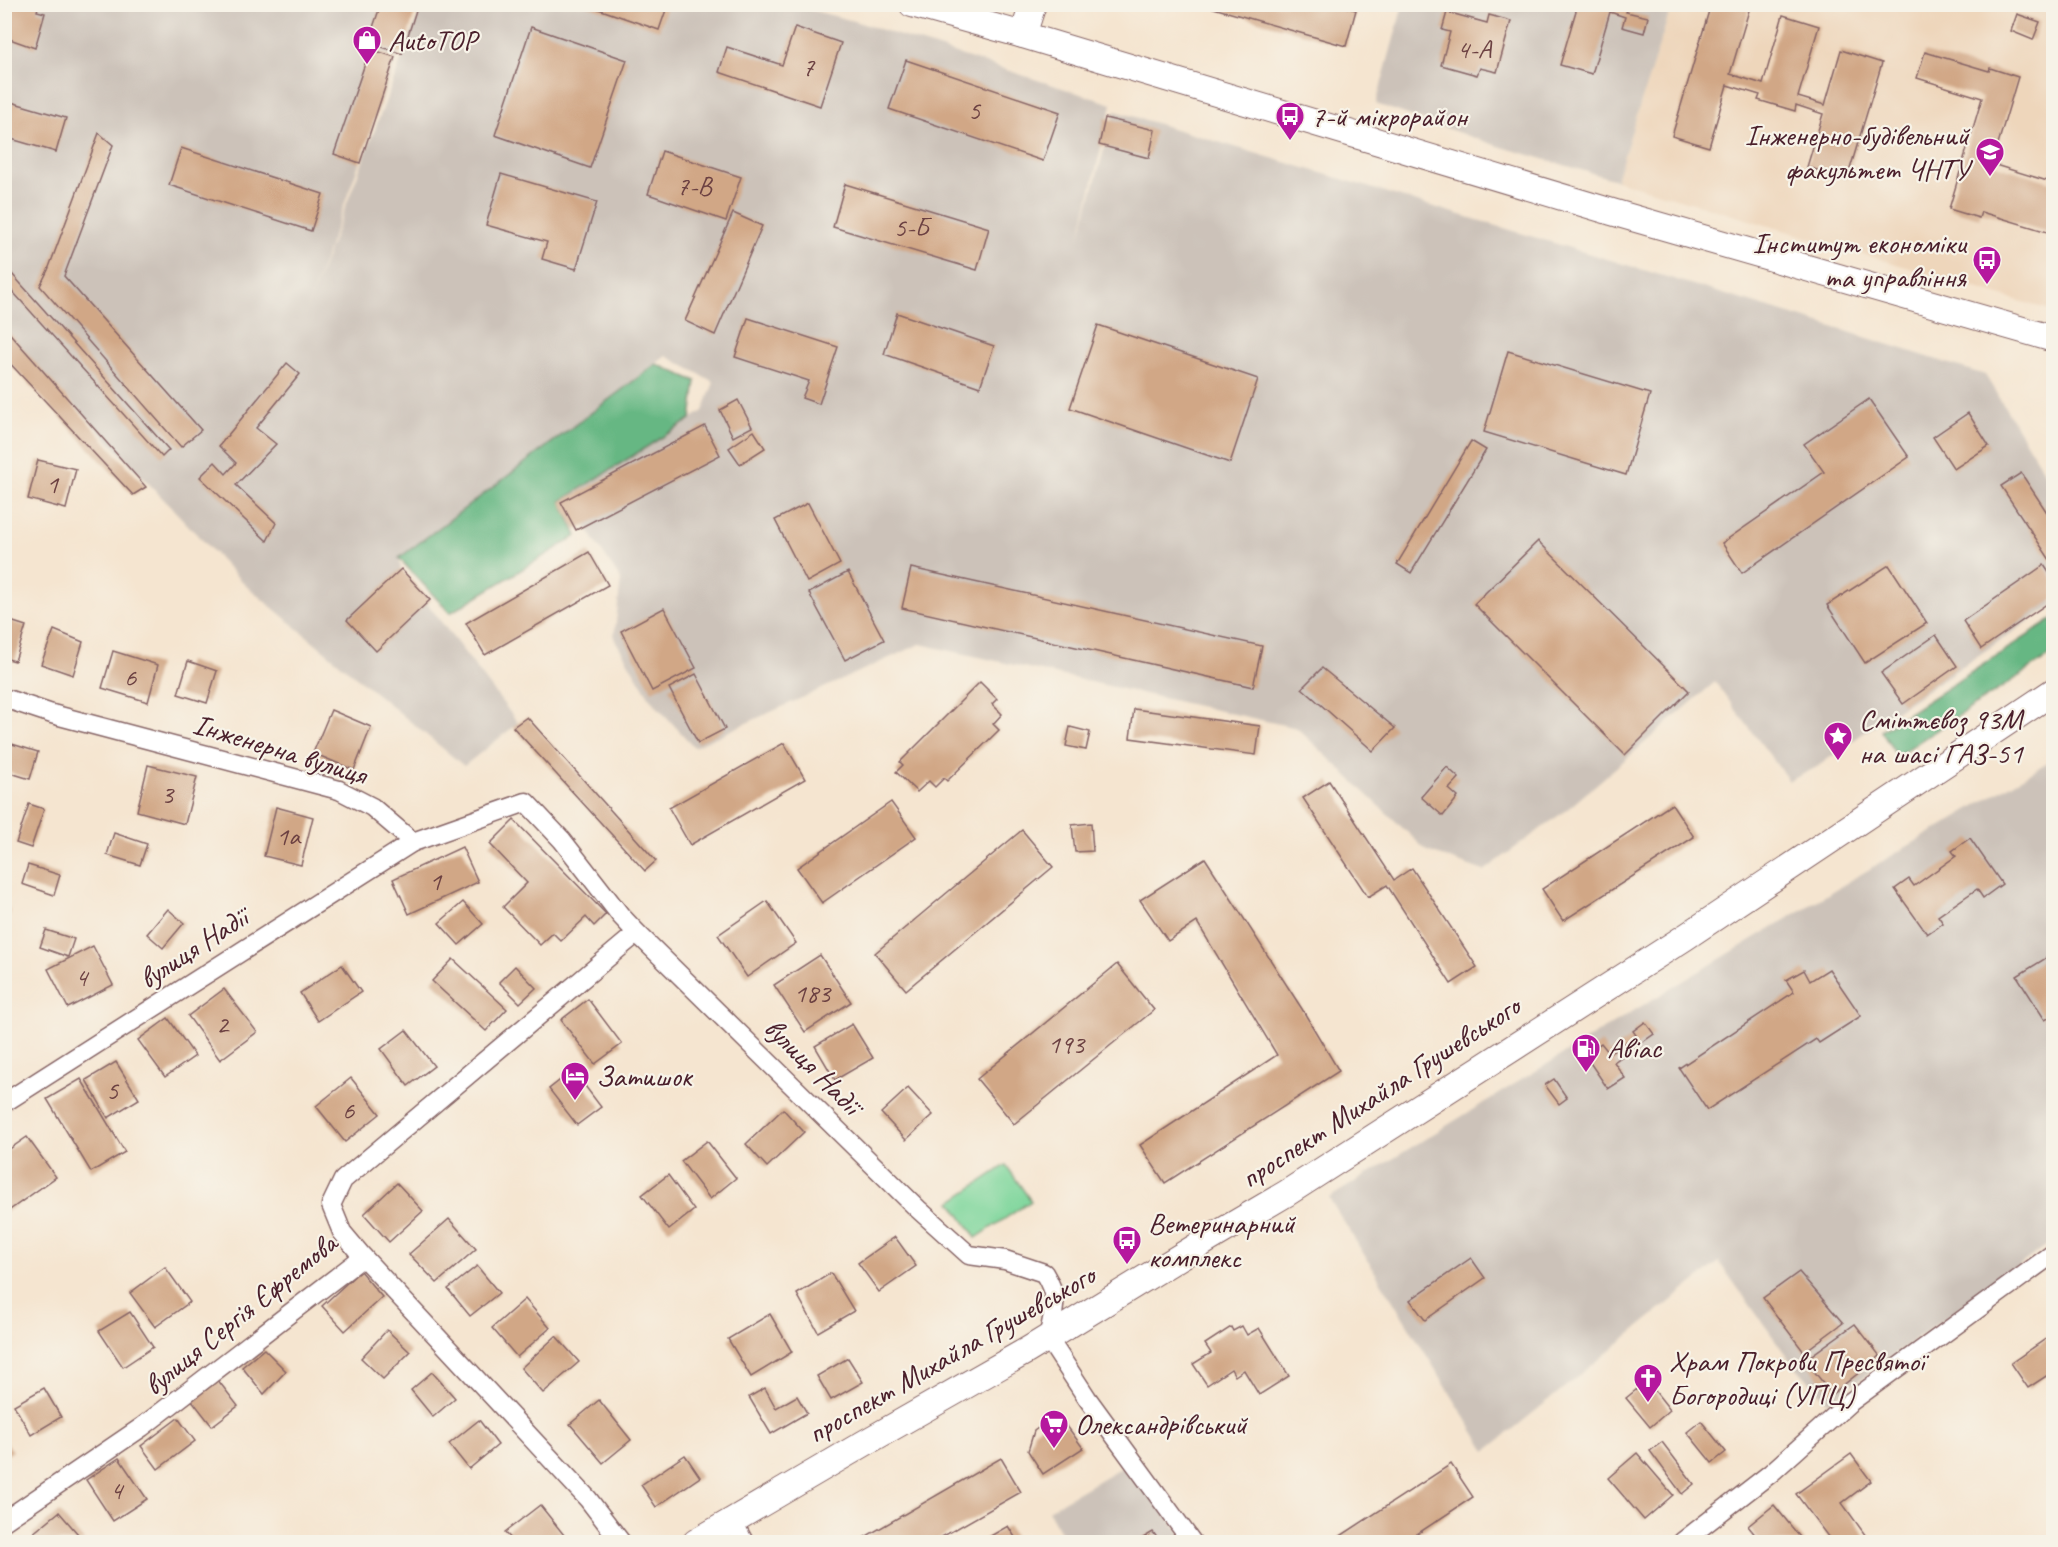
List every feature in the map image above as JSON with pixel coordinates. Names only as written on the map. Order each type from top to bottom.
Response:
[{"type":"street","points":[[912,4],[1601,208],[2054,339]]},
{"type":"street","points":[[1023,35],[1033,4]]},
{"type":"street","name":"проспект Михайла Грушевського","points":[[696,1542],[1048,1338],[1381,1134],[1722,912],[2054,691]]},
{"type":"street","name":"Інженерна вулиця","points":[[4,698],[52,714],[339,790],[372,807],[413,842]]},
{"type":"street","name":"вулиця Надії","points":[[4,1103],[413,842],[526,802],[562,840],[637,933],[918,1209],[969,1256],[1005,1260],[1044,1273],[1053,1288],[1056,1301],[1048,1338]]},
{"type":"street","name":"вулиця Сергія Єфремова","points":[[4,1521],[142,1428],[363,1257],[342,1232],[331,1205],[343,1180],[637,933]]},
{"type":"street","points":[[1682,1542],[1771,1473],[1849,1403],[2054,1253]]},
{"type":"street","points":[[363,1257],[588,1499],[621,1542]]},
{"type":"street","points":[[1048,1338],[1087,1398],[1192,1542]]},
{"type":"street","points":[[732,1520],[744,1542]]},
{"type":"shaded area","points":[[5,5],[416,5],[306,311],[422,5],[791,5],[854,21],[1112,104],[1078,242],[1115,111],[1985,375],[2053,486],[2053,605],[1817,767],[1789,781],[1715,682],[1570,807],[1484,871],[1427,851],[1297,728],[920,644],[694,747],[651,700],[614,638],[621,580],[569,497],[703,411],[714,382],[666,356],[399,558],[401,569],[518,723],[464,766],[245,585],[5,332]]},
{"type":"shaded area","points":[[1403,5],[1672,5],[1616,180],[1495,145],[1376,104]]},
{"type":"shaded area","points":[[1672,5],[2053,5],[2053,311],[1616,180]]},
{"type":"shaded area","points":[[2053,759],[2053,1241],[1828,1402],[1789,1359],[1719,1262],[1486,1451],[1329,1198],[1640,1007]]},
{"type":"shaded area","points":[[1130,1462],[1187,1542],[1067,1542],[1048,1510]]},
{"type":"green space","points":[[656,364],[696,381],[691,419],[561,501],[577,536],[450,613],[399,558]]},
{"type":"green space","points":[[2053,619],[2053,654],[1897,756],[1881,731]]},
{"type":"green space","points":[[1006,1165],[1031,1201],[976,1238],[951,1202]]},
{"type":"building","points":[[4,4],[39,4],[37,11],[45,13],[35,48],[4,37]]},
{"type":"building","points":[[381,4],[418,4],[402,54],[368,42]]},
{"type":"building","points":[[584,4],[668,4],[659,30]]},
{"type":"building","points":[[1335,4],[1356,10],[1346,46],[1203,5]]},
{"type":"building","points":[[1578,4],[1629,4],[1626,12],[1648,17],[1644,33],[1622,27],[1625,17],[1610,12],[1592,74],[1560,65]]},
{"type":"building","points":[[1711,4],[1741,4],[1750,7],[1730,74],[1763,84],[1783,15],[1819,26],[1798,97],[1825,105],[1841,50],[1882,63],[1847,179],[1807,167],[1823,114],[1796,105],[1795,111],[1758,100],[1760,95],[1727,85],[1709,147],[1672,136]]},
{"type":"building","points":[[1447,12],[1487,23],[1489,15],[1511,21],[1497,72],[1480,68],[1477,75],[1441,65],[1450,32],[1442,30]]},
{"type":"building","points":[[2017,14],[2040,22],[2033,40],[2011,31]]},
{"type":"building","points":[[531,27],[627,60],[590,168],[495,135]]},
{"type":"building","points":[[795,27],[841,43],[820,106],[719,72],[727,47],[782,65]]},
{"type":"building","points":[[370,49],[395,57],[360,163],[334,154]]},
{"type":"building","points":[[1925,52],[2018,77],[1992,164],[2054,183],[2054,234],[1981,212],[1979,218],[1949,209],[1982,98],[1917,78]]},
{"type":"building","points":[[906,60],[1060,112],[1043,161],[889,109]]},
{"type":"building","points":[[4,100],[66,118],[56,152],[4,137]]},
{"type":"building","points":[[1105,118],[1155,130],[1149,158],[1099,145]]},
{"type":"building","points":[[99,133],[113,145],[64,276],[201,430],[181,447],[40,286]]},
{"type":"building","points":[[181,148],[323,194],[311,231],[169,185]]},
{"type":"building","points":[[662,151],[741,177],[726,221],[648,194]]},
{"type":"building","points":[[501,174],[597,202],[576,269],[542,259],[547,242],[486,225]]},
{"type":"building","points":[[845,184],[989,228],[977,270],[833,227]]},
{"type":"building","points":[[733,213],[762,226],[715,335],[685,321]]},
{"type":"building","points":[[4,265],[169,450],[162,457],[4,282]]},
{"type":"building","points":[[897,313],[994,346],[980,387],[884,354]]},
{"type":"building","points":[[748,318],[838,347],[819,404],[802,398],[809,381],[735,357]]},
{"type":"building","points":[[1098,325],[1258,379],[1230,463],[1070,408]]},
{"type":"building","points":[[4,327],[146,487],[133,495],[4,357]]},
{"type":"building","points":[[1508,351],[1650,394],[1626,475],[1484,432]]},
{"type":"building","points":[[287,363],[300,374],[256,428],[276,444],[236,485],[276,523],[267,541],[200,477],[215,462],[226,474],[236,463],[219,446]]},
{"type":"building","points":[[1869,399],[1909,457],[1742,573],[1722,543],[1824,472],[1804,444]]},
{"type":"building","points":[[738,400],[752,427],[733,437],[720,410]]},
{"type":"building","points":[[1968,413],[1989,446],[1954,469],[1933,437]]},
{"type":"building","points":[[705,426],[720,455],[576,530],[561,502]]},
{"type":"building","points":[[754,431],[765,448],[740,464],[729,448]]},
{"type":"building","points":[[1471,441],[1486,450],[1411,573],[1397,564]]},
{"type":"building","points":[[38,460],[76,469],[66,509],[28,499]]},
{"type":"building","points":[[2021,473],[2054,523],[2054,566],[2001,486]]},
{"type":"building","points":[[808,503],[840,564],[807,582],[775,520]]},
{"type":"building","points":[[1538,541],[1689,691],[1625,755],[1474,604]]},
{"type":"building","points":[[589,552],[608,585],[485,655],[466,623]]},
{"type":"building","points":[[1889,565],[1927,623],[1865,663],[1827,605]]},
{"type":"building","points":[[2044,565],[2054,580],[2054,599],[1981,649],[1963,621]]},
{"type":"building","points":[[911,568],[1262,646],[1253,687],[902,608]]},
{"type":"building","points":[[401,569],[430,600],[376,651],[347,620]]},
{"type":"building","points":[[848,572],[884,640],[845,660],[809,593]]},
{"type":"building","points":[[664,608],[696,668],[652,691],[621,631]]},
{"type":"building","points":[[4,619],[26,626],[15,661],[4,658]]},
{"type":"building","points":[[54,630],[83,642],[73,675],[41,664]]},
{"type":"building","points":[[1936,635],[1957,666],[1903,704],[1881,673]]},
{"type":"building","points":[[113,651],[158,665],[148,702],[102,688]]},
{"type":"building","points":[[188,661],[217,671],[207,703],[178,694]]},
{"type":"building","points":[[1322,668],[1395,728],[1373,751],[1302,688]]},
{"type":"building","points":[[696,674],[725,729],[698,743],[669,688]]},
{"type":"building","points":[[980,682],[997,699],[992,704],[1002,714],[993,724],[999,730],[947,781],[944,778],[935,787],[929,781],[917,792],[896,772],[903,765],[900,762]]},
{"type":"building","points":[[1134,709],[1260,726],[1256,755],[1130,738]]},
{"type":"building","points":[[331,710],[371,727],[354,770],[313,753]]},
{"type":"building","points":[[527,717],[656,861],[645,871],[513,727]]},
{"type":"building","points":[[1070,727],[1090,732],[1086,750],[1066,746]]},
{"type":"building","points":[[784,743],[805,779],[690,845],[669,808]]},
{"type":"building","points":[[12,744],[38,752],[30,779],[4,771]]},
{"type":"building","points":[[148,765],[197,777],[185,824],[137,811]]},
{"type":"building","points":[[1447,767],[1459,778],[1449,789],[1458,797],[1443,816],[1421,797]]},
{"type":"building","points":[[1329,781],[1394,880],[1412,868],[1477,967],[1451,984],[1387,885],[1368,897],[1303,798]]},
{"type":"building","points":[[891,802],[916,837],[822,903],[797,868]]},
{"type":"building","points":[[29,804],[44,809],[31,848],[16,843]]},
{"type":"building","points":[[1672,804],[1694,837],[1563,921],[1542,889]]},
{"type":"building","points":[[276,807],[313,817],[301,865],[264,856]]},
{"type":"building","points":[[514,820],[606,914],[594,926],[586,917],[561,941],[553,933],[540,945],[503,907],[527,883],[490,844]]},
{"type":"building","points":[[1091,823],[1093,851],[1075,852],[1072,825]]},
{"type":"building","points":[[1022,830],[1053,867],[906,990],[875,953]]},
{"type":"building","points":[[114,833],[147,844],[140,865],[107,855]]},
{"type":"building","points":[[1970,838],[2002,884],[1983,898],[1977,889],[1938,916],[1943,923],[1927,934],[1895,889],[1909,879],[1914,886],[1956,856],[1952,851]]},
{"type":"building","points":[[462,847],[478,882],[409,914],[393,879]]},
{"type":"building","points":[[1205,858],[1339,1071],[1165,1183],[1140,1145],[1277,1055],[1197,922],[1168,941],[1140,900]]},
{"type":"building","points":[[28,865],[60,875],[54,895],[22,884]]},
{"type":"building","points":[[4,896],[10,914],[4,916]]},
{"type":"building","points":[[767,901],[796,943],[747,977],[718,935]]},
{"type":"building","points":[[463,902],[483,924],[459,945],[439,923]]},
{"type":"building","points":[[168,909],[184,923],[163,948],[147,934]]},
{"type":"building","points":[[46,930],[74,939],[68,957],[40,947]]},
{"type":"building","points":[[93,946],[113,985],[68,1008],[48,969]]},
{"type":"building","points":[[2054,953],[2054,1015],[2045,1020],[2017,976]]},
{"type":"building","points":[[820,955],[851,1002],[805,1032],[774,985]]},
{"type":"building","points":[[453,959],[507,1009],[486,1031],[432,981]]},
{"type":"building","points":[[1117,964],[1154,1010],[1014,1124],[977,1079]]},
{"type":"building","points":[[342,965],[361,992],[318,1021],[300,993]]},
{"type":"building","points":[[515,966],[536,988],[520,1003],[499,982]]},
{"type":"building","points":[[1829,969],[1861,1016],[1819,1043],[1816,1039],[1707,1110],[1679,1068],[1794,992],[1786,980],[1804,970],[1810,981]]},
{"type":"building","points":[[224,989],[257,1032],[220,1060],[188,1016]]},
{"type":"building","points":[[588,999],[622,1044],[595,1064],[561,1020]]},
{"type":"building","points":[[168,1018],[195,1056],[165,1077],[138,1040]]},
{"type":"building","points":[[1645,1022],[1654,1034],[1614,1062],[1625,1078],[1608,1089],[1584,1054],[1601,1043],[1609,1053],[1636,1035],[1633,1031]]},
{"type":"building","points":[[852,1024],[873,1058],[835,1080],[815,1046]]},
{"type":"building","points":[[406,1030],[434,1066],[408,1086],[381,1049]]},
{"type":"building","points":[[116,1062],[139,1099],[108,1118],[86,1080]]},
{"type":"building","points":[[573,1070],[601,1107],[577,1125],[549,1089]]},
{"type":"building","points":[[351,1078],[380,1114],[345,1142],[316,1106]]},
{"type":"building","points":[[81,1079],[125,1152],[91,1172],[47,1099]]},
{"type":"building","points":[[1554,1079],[1567,1098],[1559,1104],[1545,1085]]},
{"type":"building","points":[[908,1088],[933,1115],[906,1140],[881,1113]]},
{"type":"building","points":[[783,1109],[804,1132],[767,1167],[746,1144]]},
{"type":"building","points":[[27,1137],[56,1177],[4,1214],[4,1153]]},
{"type":"building","points":[[707,1141],[736,1178],[710,1199],[681,1161]]},
{"type":"building","points":[[668,1175],[694,1210],[669,1230],[642,1195]]},
{"type":"building","points":[[397,1183],[423,1211],[389,1242],[364,1214]]},
{"type":"building","points":[[449,1219],[476,1249],[437,1283],[409,1254]]},
{"type":"building","points":[[895,1237],[916,1266],[879,1292],[858,1263]]},
{"type":"building","points":[[1471,1258],[1485,1278],[1425,1320],[1410,1300]]},
{"type":"building","points":[[477,1266],[499,1293],[470,1316],[448,1289]]},
{"type":"building","points":[[165,1267],[190,1302],[155,1327],[130,1293]]},
{"type":"building","points":[[360,1271],[382,1297],[345,1331],[322,1306]]},
{"type":"building","points":[[1799,1272],[1843,1323],[1804,1352],[1763,1298]]},
{"type":"building","points":[[831,1273],[854,1311],[818,1332],[797,1294]]},
{"type":"building","points":[[525,1299],[550,1328],[517,1357],[492,1328]]},
{"type":"building","points":[[130,1312],[153,1347],[123,1367],[99,1331]]},
{"type":"building","points":[[770,1314],[792,1352],[751,1377],[728,1339]]},
{"type":"building","points":[[1855,1324],[1880,1356],[1832,1394],[1805,1360]]},
{"type":"building","points":[[1242,1326],[1247,1335],[1259,1328],[1289,1376],[1259,1395],[1244,1370],[1235,1376],[1231,1369],[1207,1385],[1193,1364],[1211,1353],[1205,1344],[1231,1327],[1233,1331]]},
{"type":"building","points":[[387,1330],[410,1352],[383,1379],[361,1358]]},
{"type":"building","points":[[556,1336],[579,1362],[543,1393],[521,1368]]},
{"type":"building","points":[[2047,1338],[2054,1347],[2054,1371],[2028,1388],[2011,1363]]},
{"type":"building","points":[[264,1349],[286,1371],[264,1394],[242,1367]]},
{"type":"building","points":[[848,1358],[863,1382],[831,1400],[817,1376]]},
{"type":"building","points":[[432,1372],[455,1398],[433,1417],[411,1390]]},
{"type":"building","points":[[217,1379],[238,1406],[212,1426],[191,1399]]},
{"type":"building","name":"Храм Покрови Пресвятої Богородиці (УПЦ)","points":[[1647,1381],[1670,1410],[1650,1427],[1626,1398]]},
{"type":"building","points":[[44,1388],[61,1417],[31,1435],[14,1405]]},
{"type":"building","points":[[765,1388],[776,1408],[797,1396],[807,1413],[771,1434],[749,1397]]},
{"type":"building","points":[[599,1400],[631,1440],[603,1463],[570,1424]]},
{"type":"building","points":[[178,1418],[195,1441],[158,1469],[141,1446]]},
{"type":"building","points":[[479,1420],[498,1445],[469,1469],[449,1444]]},
{"type":"building","points":[[1701,1421],[1726,1452],[1712,1463],[1687,1432]]},
{"type":"building","name":"Олександрівський","points":[[1045,1423],[1067,1426],[1083,1448],[1043,1474],[1028,1451],[1034,1431]]},
{"type":"building","points":[[4,1440],[13,1451],[4,1457]]},
{"type":"building","points":[[1662,1442],[1694,1484],[1682,1494],[1650,1451]]},
{"type":"building","points":[[1637,1453],[1673,1495],[1644,1520],[1608,1478]]},
{"type":"building","points":[[1851,1454],[1871,1481],[1842,1503],[1866,1536],[1857,1542],[1832,1542],[1796,1494]]},
{"type":"building","points":[[685,1455],[700,1477],[656,1507],[641,1485]]},
{"type":"building","points":[[119,1458],[147,1499],[113,1521],[86,1480]]},
{"type":"building","points":[[1001,1458],[1021,1492],[933,1542],[858,1541]]},
{"type":"building","points":[[1451,1464],[1473,1497],[1405,1542],[1342,1542],[1339,1537]]},
{"type":"building","points":[[540,1505],[568,1540],[565,1542],[514,1542],[505,1532]]},
{"type":"building","points":[[1774,1505],[1804,1542],[1761,1542],[1748,1526]]},
{"type":"building","points":[[59,1512],[84,1541],[39,1542],[32,1534]]},
{"type":"building","points":[[1008,1526],[1018,1542],[980,1542]]},
{"type":"building","points":[[1153,1532],[1160,1542],[1136,1542]]},
{"type":"place","name":"AutoTOP","points":[[367,66]]},
{"type":"place","name":"7-й мікрорайон","points":[[1290,142]]},
{"type":"place","name":"Інженерно-будівельний факультет ЧНТУ","points":[[1990,178]]},
{"type":"place","name":"Інститут економіки та управління","points":[[1987,286]]},
{"type":"place","name":"Сміттєвоз 93М на шасі ГАЗ-51","points":[[1838,762]]},
{"type":"place","name":"Авіас","points":[[1586,1074]]},
{"type":"place","name":"Затишок","points":[[575,1102]]},
{"type":"place","name":"Ветеринарний комплекс","points":[[1127,1266]]},
{"type":"place","name":"Храм Покрови Пресвятої Богородиці (УПЦ)","points":[[1648,1404]]},
{"type":"place","name":"Олександрівський","points":[[1054,1450]]}]
